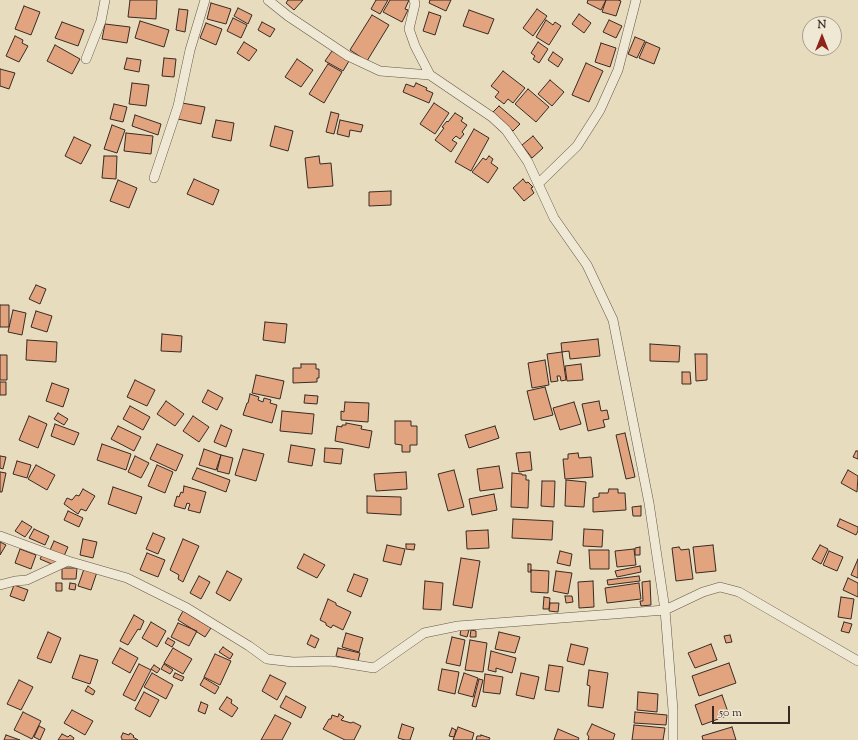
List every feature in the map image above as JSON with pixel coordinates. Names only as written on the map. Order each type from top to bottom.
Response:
[{"type":"street","points":[[86,59],[101,21],[105,0]]},
{"type":"street","points":[[154,178],[178,106],[190,50],[205,0]]},
{"type":"street","points":[[268,0],[288,16],[348,56],[380,71],[430,75]]},
{"type":"street","points":[[414,0],[415,4],[409,29],[415,46],[430,75],[492,117],[506,130],[528,162],[554,218],[587,265],[612,320],[649,503],[665,610],[673,710],[673,740]]},
{"type":"street","points":[[538,184],[578,146],[600,110],[618,70],[636,0]]},
{"type":"street","points":[[0,536],[68,561],[127,578],[187,608],[250,646],[267,659],[293,662],[331,660],[374,668],[424,633],[458,626],[665,610],[703,592],[720,587],[739,592],[858,661]]},
{"type":"street","points":[[0,585],[15,581],[27,580],[68,561]]},
{"type":"building","points":[[130,0],[157,0],[156,19],[128,17]]},
{"type":"building","points":[[288,0],[303,0],[294,10],[286,3]]},
{"type":"building","points":[[376,0],[388,0],[380,14],[371,9]]},
{"type":"building","points":[[390,0],[409,0],[405,9],[408,10],[402,22],[383,12]]},
{"type":"building","points":[[430,0],[451,0],[446,11],[429,3]]},
{"type":"building","points":[[588,0],[606,0],[601,10],[587,3]]},
{"type":"building","points":[[606,0],[621,1],[616,16],[602,12]]},
{"type":"building","points":[[211,3],[231,9],[226,24],[207,19]]},
{"type":"building","points":[[24,6],[40,12],[31,35],[15,29]]},
{"type":"building","points":[[238,8],[252,15],[248,24],[234,16]]},
{"type":"building","points":[[179,9],[188,10],[185,32],[176,30]]},
{"type":"building","points":[[537,9],[547,16],[533,36],[523,28]]},
{"type":"building","points":[[469,10],[494,19],[488,34],[463,26]]},
{"type":"building","points":[[429,12],[441,16],[435,35],[423,31]]},
{"type":"building","points":[[579,14],[591,23],[584,33],[572,24]]},
{"type":"building","points":[[372,15],[389,25],[367,61],[350,50]]},
{"type":"building","points":[[233,18],[247,25],[241,38],[227,31]]},
{"type":"building","points":[[546,20],[553,25],[555,22],[561,26],[549,45],[536,37]]},
{"type":"building","points":[[609,20],[622,26],[616,38],[603,32]]},
{"type":"building","points":[[140,21],[169,30],[164,47],[135,38]]},
{"type":"building","points":[[62,22],[84,30],[78,46],[55,38]]},
{"type":"building","points":[[262,22],[275,29],[270,37],[258,30]]},
{"type":"building","points":[[206,23],[222,29],[216,45],[200,38]]},
{"type":"building","points":[[105,24],[130,27],[127,43],[102,39]]},
{"type":"building","points":[[15,36],[23,40],[22,43],[28,46],[19,62],[6,56]]},
{"type":"building","points":[[635,37],[645,41],[637,58],[628,54]]},
{"type":"building","points":[[244,42],[257,50],[249,61],[237,53]]},
{"type":"building","points":[[538,42],[548,49],[539,63],[533,59],[535,56],[531,53]]},
{"type":"building","points":[[646,42],[660,48],[654,64],[639,58]]},
{"type":"building","points":[[601,43],[616,48],[610,67],[595,62]]},
{"type":"building","points":[[55,45],[80,59],[72,74],[47,61]]},
{"type":"building","points":[[332,51],[349,61],[343,71],[325,61]]},
{"type":"building","points":[[553,52],[563,59],[558,67],[548,60]]},
{"type":"building","points":[[127,58],[141,60],[139,72],[124,69]]},
{"type":"building","points":[[164,58],[176,59],[174,77],[162,76]]},
{"type":"building","points":[[297,59],[313,70],[301,87],[285,77]]},
{"type":"building","points":[[586,63],[603,71],[589,102],[572,95]]},
{"type":"building","points":[[328,64],[342,72],[324,103],[309,94]]},
{"type":"building","points":[[0,69],[15,73],[9,89],[0,86]]},
{"type":"building","points":[[503,71],[525,88],[513,103],[508,99],[504,104],[495,97],[499,92],[491,86]]},
{"type":"building","points":[[550,80],[564,92],[552,106],[538,94]]},
{"type":"building","points":[[132,83],[149,85],[146,106],[129,104]]},
{"type":"building","points":[[416,83],[427,88],[426,90],[433,93],[429,103],[403,92],[406,84],[414,87]]},
{"type":"building","points":[[528,89],[549,107],[536,122],[515,104]]},
{"type":"building","points":[[182,103],[205,107],[201,124],[178,119]]},
{"type":"building","points":[[434,103],[449,113],[435,134],[420,124]]},
{"type":"building","points":[[114,104],[127,107],[123,122],[110,119]]},
{"type":"building","points":[[499,106],[520,124],[513,131],[493,112]]},
{"type":"building","points":[[331,112],[339,114],[334,134],[326,132]]},
{"type":"building","points":[[455,113],[463,118],[461,121],[467,125],[462,132],[464,134],[460,139],[456,136],[452,140],[457,143],[451,152],[435,140],[444,128],[442,127]]},
{"type":"building","points":[[135,115],[161,124],[158,135],[132,126]]},
{"type":"building","points":[[216,120],[234,123],[231,141],[212,137]]},
{"type":"building","points":[[340,120],[363,125],[361,132],[350,130],[349,137],[337,134]]},
{"type":"building","points":[[112,125],[125,130],[117,153],[104,149]]},
{"type":"building","points":[[275,126],[293,131],[288,151],[270,146]]},
{"type":"building","points":[[474,129],[489,138],[471,171],[455,162]]},
{"type":"building","points":[[126,133],[153,136],[151,154],[124,151]]},
{"type":"building","points":[[533,136],[543,148],[532,158],[522,145]]},
{"type":"building","points":[[74,137],[91,145],[81,164],[65,156]]},
{"type":"building","points":[[104,156],[117,156],[116,179],[102,178]]},
{"type":"building","points":[[319,156],[320,164],[331,163],[333,186],[308,188],[305,158]]},
{"type":"building","points":[[489,156],[493,159],[491,163],[498,168],[488,183],[472,172],[483,158],[486,160]]},
{"type":"building","points":[[194,179],[219,190],[213,205],[187,194]]},
{"type":"building","points":[[523,179],[526,183],[528,182],[533,187],[531,188],[534,193],[524,201],[513,188]]},
{"type":"building","points":[[118,180],[137,188],[129,208],[110,201]]},
{"type":"building","points":[[391,191],[391,205],[369,206],[369,192]]},
{"type":"building","points":[[36,285],[46,289],[40,304],[29,299]]},
{"type":"building","points":[[0,305],[9,305],[9,327],[0,327]]},
{"type":"building","points":[[13,310],[26,313],[22,335],[8,332]]},
{"type":"building","points":[[36,311],[52,316],[47,332],[31,327]]},
{"type":"building","points":[[265,322],[287,324],[285,343],[263,340]]},
{"type":"building","points":[[162,334],[182,336],[181,352],[161,351]]},
{"type":"building","points":[[598,339],[600,356],[570,359],[569,351],[562,352],[561,343]]},
{"type":"building","points":[[27,340],[57,342],[56,362],[26,360]]},
{"type":"building","points":[[650,344],[680,346],[679,362],[650,361]]},
{"type":"building","points":[[562,352],[566,380],[561,381],[560,376],[557,376],[558,381],[551,382],[547,354]]},
{"type":"building","points":[[695,354],[707,354],[707,380],[696,381]]},
{"type":"building","points":[[0,355],[7,355],[7,380],[0,380]]},
{"type":"building","points":[[545,360],[549,385],[532,388],[528,363]]},
{"type":"building","points":[[301,364],[316,364],[316,369],[319,369],[319,378],[317,378],[317,382],[293,383],[293,368],[301,368]]},
{"type":"building","points":[[581,364],[583,380],[567,381],[565,366]]},
{"type":"building","points":[[682,372],[690,372],[691,384],[682,384]]},
{"type":"building","points":[[256,375],[284,381],[280,399],[252,393]]},
{"type":"building","points":[[135,380],[155,390],[147,406],[127,397]]},
{"type":"building","points":[[0,382],[6,382],[6,395],[0,395]]},
{"type":"building","points":[[52,383],[69,389],[63,407],[46,401]]},
{"type":"building","points":[[545,387],[553,415],[534,420],[527,391]]},
{"type":"building","points":[[208,390],[223,398],[217,410],[202,402]]},
{"type":"building","points":[[250,394],[259,397],[258,400],[263,402],[264,398],[271,400],[270,403],[277,405],[272,423],[243,415]]},
{"type":"building","points":[[305,395],[318,396],[317,404],[304,403]]},
{"type":"building","points":[[166,401],[184,414],[175,426],[157,414]]},
{"type":"building","points":[[599,401],[601,411],[607,410],[609,419],[603,420],[605,427],[588,431],[582,404]]},
{"type":"building","points":[[345,402],[369,403],[368,422],[341,420],[341,411],[344,412]]},
{"type":"building","points":[[574,402],[581,424],[560,430],[553,408]]},
{"type":"building","points":[[130,406],[150,417],[143,430],[123,419]]},
{"type":"building","points":[[282,411],[314,414],[312,434],[280,431]]},
{"type":"building","points":[[58,413],[68,419],[64,425],[54,419]]},
{"type":"building","points":[[29,416],[47,424],[38,448],[19,440]]},
{"type":"building","points":[[193,416],[209,427],[199,442],[183,431]]},
{"type":"building","points":[[395,421],[411,421],[411,426],[417,426],[417,445],[410,445],[410,452],[402,452],[402,445],[395,444]]},
{"type":"building","points":[[346,423],[362,426],[361,429],[372,431],[369,448],[335,441],[337,426],[342,427],[342,425],[346,425]]},
{"type":"building","points":[[55,424],[79,433],[74,445],[51,436]]},
{"type":"building","points":[[221,425],[232,430],[226,447],[214,442]]},
{"type":"building","points":[[118,426],[141,437],[134,451],[111,439]]},
{"type":"building","points":[[495,426],[499,438],[469,448],[465,435]]},
{"type":"building","points":[[625,433],[635,477],[626,479],[616,435]]},
{"type":"building","points":[[102,444],[131,454],[126,470],[97,460]]},
{"type":"building","points":[[157,444],[183,455],[176,471],[150,459]]},
{"type":"building","points":[[291,445],[315,449],[312,466],[288,462]]},
{"type":"building","points":[[325,448],[343,449],[341,464],[324,462]]},
{"type":"building","points":[[204,449],[221,455],[216,470],[199,465]]},
{"type":"building","points":[[243,449],[264,454],[256,481],[235,475]]},
{"type":"building","points":[[856,451],[858,451],[858,459],[853,457]]},
{"type":"building","points":[[530,452],[532,470],[519,472],[516,453]]},
{"type":"building","points":[[578,453],[579,458],[591,457],[593,477],[565,479],[563,459],[568,459],[568,454]]},
{"type":"building","points":[[221,455],[233,458],[229,474],[217,471]]},
{"type":"building","points":[[0,456],[6,457],[3,469],[0,468]]},
{"type":"building","points":[[135,456],[149,463],[141,478],[128,472]]},
{"type":"building","points":[[17,461],[31,465],[27,478],[13,474]]},
{"type":"building","points":[[36,465],[55,475],[47,490],[28,479]]},
{"type":"building","points":[[157,465],[173,472],[165,493],[148,486]]},
{"type":"building","points":[[499,466],[503,488],[480,491],[477,469]]},
{"type":"building","points":[[197,468],[230,480],[226,492],[192,479]]},
{"type":"building","points":[[454,470],[464,507],[448,511],[438,474]]},
{"type":"building","points":[[848,470],[858,476],[857,492],[841,483]]},
{"type":"building","points":[[0,472],[6,473],[2,492],[0,492]]},
{"type":"building","points":[[406,472],[407,489],[376,491],[374,474]]},
{"type":"building","points":[[512,473],[526,475],[526,480],[529,480],[528,508],[511,507]]},
{"type":"building","points":[[566,480],[586,482],[584,507],[565,506]]},
{"type":"building","points":[[542,481],[555,481],[554,507],[541,506]]},
{"type":"building","points":[[184,486],[206,492],[200,513],[188,510],[190,504],[187,503],[185,509],[174,506],[177,496],[179,497],[181,492],[183,493]]},
{"type":"building","points":[[113,487],[142,497],[136,514],[108,504]]},
{"type":"building","points":[[83,489],[95,496],[86,511],[81,509],[78,514],[64,504],[67,498],[72,500],[76,495],[79,496]]},
{"type":"building","points":[[609,489],[618,489],[618,493],[625,493],[626,510],[593,512],[593,498],[599,497],[599,493],[608,493]]},
{"type":"building","points":[[494,494],[497,510],[472,515],[469,499]]},
{"type":"building","points":[[367,496],[401,497],[401,515],[367,513]]},
{"type":"building","points":[[641,506],[641,516],[633,516],[632,507]]},
{"type":"building","points":[[68,511],[83,518],[79,527],[64,520]]},
{"type":"building","points":[[513,519],[553,521],[552,540],[512,538]]},
{"type":"building","points":[[840,519],[858,527],[856,535],[837,526]]},
{"type":"building","points":[[22,521],[32,527],[25,537],[15,531]]},
{"type":"building","points":[[34,529],[49,536],[45,545],[29,538]]},
{"type":"building","points":[[584,529],[603,530],[602,547],[583,546]]},
{"type":"building","points":[[488,530],[489,548],[467,549],[466,531]]},
{"type":"building","points":[[153,533],[165,538],[158,554],[146,549]]},
{"type":"building","points":[[83,539],[97,542],[93,558],[80,555]]},
{"type":"building","points":[[183,539],[199,546],[183,582],[178,579],[179,575],[170,570]]},
{"type":"building","points":[[54,541],[68,547],[64,556],[50,550]]},
{"type":"building","points":[[0,542],[6,545],[0,555]]},
{"type":"building","points":[[406,544],[415,544],[414,550],[406,549]]},
{"type":"building","points":[[387,545],[405,549],[401,565],[383,561]]},
{"type":"building","points":[[713,545],[716,571],[696,573],[693,547]]},
{"type":"building","points":[[820,545],[828,549],[821,564],[812,559]]},
{"type":"building","points":[[640,547],[640,555],[635,555],[635,548]]},
{"type":"building","points":[[679,547],[681,550],[689,549],[693,579],[676,581],[672,548]]},
{"type":"building","points":[[20,549],[36,555],[31,569],[15,563]]},
{"type":"building","points":[[634,549],[636,565],[617,567],[615,551]]},
{"type":"building","points":[[589,550],[609,550],[609,569],[590,569]]},
{"type":"building","points":[[560,551],[572,554],[570,566],[557,563]]},
{"type":"building","points":[[829,551],[843,557],[837,571],[823,565]]},
{"type":"building","points":[[43,553],[57,559],[54,565],[40,559]]},
{"type":"building","points":[[147,553],[165,560],[158,577],[140,570]]},
{"type":"building","points":[[304,554],[325,565],[317,578],[297,568]]},
{"type":"building","points":[[461,558],[480,561],[472,608],[453,605]]},
{"type":"building","points":[[858,559],[858,578],[851,575]]},
{"type":"building","points":[[528,564],[531,564],[531,572],[528,572]]},
{"type":"building","points":[[640,566],[641,572],[617,577],[615,571]]},
{"type":"building","points":[[62,568],[77,568],[76,579],[62,579]]},
{"type":"building","points":[[84,569],[97,572],[91,590],[78,586]]},
{"type":"building","points":[[531,570],[549,571],[548,593],[531,592]]},
{"type":"building","points":[[227,571],[242,579],[230,601],[216,593]]},
{"type":"building","points":[[556,571],[572,573],[568,594],[553,591]]},
{"type":"building","points":[[354,574],[368,579],[361,597],[347,591]]},
{"type":"building","points":[[199,576],[210,582],[201,599],[190,593]]},
{"type":"building","points":[[639,576],[640,581],[608,585],[607,580]]},
{"type":"building","points":[[848,578],[858,583],[858,597],[843,590]]},
{"type":"building","points":[[425,581],[443,583],[441,610],[423,609]]},
{"type":"building","points":[[593,581],[594,607],[579,608],[578,582]]},
{"type":"building","points":[[650,581],[651,605],[641,606],[640,601],[643,601],[642,582]]},
{"type":"building","points":[[56,583],[62,583],[62,591],[56,591]]},
{"type":"building","points":[[70,583],[76,584],[75,590],[69,589]]},
{"type":"building","points":[[639,583],[641,599],[607,603],[605,588]]},
{"type":"building","points":[[14,585],[28,590],[24,601],[10,596]]},
{"type":"building","points":[[565,596],[572,596],[573,602],[566,603]]},
{"type":"building","points":[[544,597],[550,598],[549,609],[543,609]]},
{"type":"building","points":[[841,597],[854,599],[851,619],[838,617]]},
{"type":"building","points":[[328,599],[336,603],[336,605],[351,612],[343,630],[333,625],[331,628],[320,620]]},
{"type":"building","points":[[550,603],[559,603],[558,612],[549,611]]},
{"type":"building","points":[[183,611],[211,628],[205,637],[178,620]]},
{"type":"building","points":[[134,615],[144,621],[140,630],[138,629],[128,645],[120,641]]},
{"type":"building","points":[[151,622],[166,631],[157,647],[142,638]]},
{"type":"building","points":[[844,622],[852,624],[849,633],[841,631]]},
{"type":"building","points":[[178,623],[197,631],[189,646],[171,637]]},
{"type":"building","points":[[461,629],[469,630],[467,637],[460,635]]},
{"type":"building","points":[[471,630],[476,631],[476,637],[470,637]]},
{"type":"building","points":[[48,632],[61,638],[51,663],[37,658]]},
{"type":"building","points":[[499,632],[520,637],[515,653],[495,649]]},
{"type":"building","points":[[346,633],[363,638],[359,652],[342,647]]},
{"type":"building","points":[[311,635],[319,639],[315,648],[307,644]]},
{"type":"building","points":[[730,635],[732,642],[726,643],[724,636]]},
{"type":"building","points":[[452,637],[465,640],[460,666],[446,663]]},
{"type":"building","points":[[168,638],[175,642],[172,647],[165,643]]},
{"type":"building","points":[[470,640],[487,643],[483,672],[465,670]]},
{"type":"building","points":[[571,644],[588,648],[584,665],[567,661]]},
{"type":"building","points":[[711,644],[717,660],[695,668],[688,653]]},
{"type":"building","points":[[223,647],[233,654],[230,659],[219,652]]},
{"type":"building","points":[[120,648],[138,658],[130,673],[112,663]]},
{"type":"building","points":[[173,648],[192,659],[183,674],[164,663]]},
{"type":"building","points":[[338,648],[360,653],[358,661],[336,656]]},
{"type":"building","points":[[491,651],[516,658],[512,673],[496,668],[496,672],[488,670]]},
{"type":"building","points":[[215,654],[231,661],[220,685],[204,677]]},
{"type":"building","points":[[80,655],[98,660],[90,684],[72,678]]},
{"type":"building","points":[[729,663],[736,683],[699,696],[692,676]]},
{"type":"building","points":[[139,664],[151,670],[135,701],[123,695]]},
{"type":"building","points":[[164,664],[173,670],[170,674],[161,669]]},
{"type":"building","points":[[154,665],[160,669],[157,673],[151,669]]},
{"type":"building","points":[[549,665],[563,667],[559,692],[545,690]]},
{"type":"building","points":[[442,669],[459,672],[455,694],[438,690]]},
{"type":"building","points":[[589,670],[608,673],[603,708],[588,706],[590,686],[587,685]]},
{"type":"building","points":[[152,673],[173,685],[166,699],[144,687]]},
{"type":"building","points":[[175,673],[184,677],[182,681],[173,677]]},
{"type":"building","points":[[464,673],[478,678],[473,697],[458,693]]},
{"type":"building","points":[[521,673],[539,677],[534,699],[516,695]]},
{"type":"building","points":[[485,674],[503,677],[500,694],[483,692]]},
{"type":"building","points":[[270,675],[286,683],[277,700],[262,691]]},
{"type":"building","points":[[204,678],[219,687],[215,694],[200,685]]},
{"type":"building","points":[[479,679],[483,680],[476,707],[472,706]]},
{"type":"building","points":[[19,680],[33,687],[21,710],[7,704]]},
{"type":"building","points":[[88,686],[95,691],[93,695],[85,691]]},
{"type":"building","points":[[144,692],[159,700],[150,717],[135,709]]},
{"type":"building","points":[[638,692],[658,694],[657,712],[637,710]]},
{"type":"building","points":[[722,695],[729,715],[702,725],[695,705]]},
{"type":"building","points":[[286,696],[306,707],[301,718],[280,707]]},
{"type":"building","points":[[227,697],[232,700],[231,703],[238,708],[232,717],[219,709]]},
{"type":"building","points":[[201,702],[208,705],[205,714],[198,711]]},
{"type":"building","points":[[72,710],[93,721],[85,735],[64,723]]},
{"type":"building","points":[[23,712],[41,721],[32,739],[14,730]]},
{"type":"building","points":[[635,712],[667,715],[666,725],[634,723]]},
{"type":"building","points":[[339,714],[344,717],[341,720],[351,723],[353,722],[361,726],[354,740],[345,740],[323,729],[329,719],[331,719],[332,715],[338,717]]},
{"type":"building","points":[[275,715],[291,723],[282,740],[261,740]]},
{"type":"building","points":[[402,724],[414,728],[410,740],[398,738]]},
{"type":"building","points":[[592,724],[615,734],[613,740],[588,740],[589,737],[587,734]]},
{"type":"building","points":[[634,725],[665,728],[663,740],[632,740]]},
{"type":"building","points":[[39,726],[45,729],[40,740],[34,737]]},
{"type":"building","points":[[458,727],[474,733],[472,740],[453,740]]},
{"type":"building","points":[[732,727],[736,740],[703,740],[702,736]]},
{"type":"building","points":[[452,728],[456,730],[454,737],[449,736]]},
{"type":"building","points":[[558,729],[579,738],[578,740],[554,740]]},
{"type":"building","points":[[123,733],[129,735],[130,733],[138,740],[122,740],[121,737]]},
{"type":"building","points":[[62,734],[68,737],[70,735],[74,738],[73,740],[58,740]]},
{"type":"building","points":[[6,735],[20,740],[4,740]]},
{"type":"building","points":[[481,735],[490,738],[489,740],[476,740],[477,736]]}]
